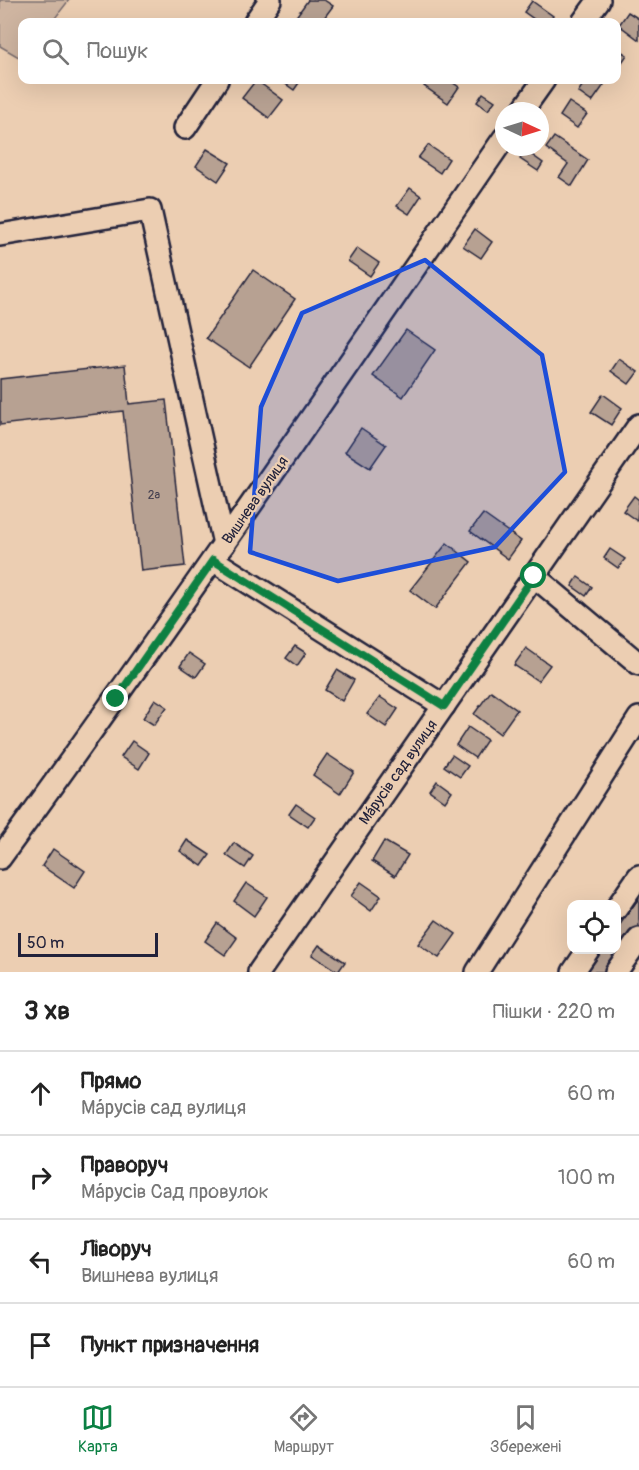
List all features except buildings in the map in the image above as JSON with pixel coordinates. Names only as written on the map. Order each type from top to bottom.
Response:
[{"type":"street","points":[[258,18],[270,0]]},
{"type":"street","points":[[586,18],[599,0]]},
{"type":"street","points":[[185,128],[214,84]]},
{"type":"street","points":[[528,102],[541,84]]},
{"type":"street","name":"Вишнева вулиця","points":[[0,858],[219,552],[495,151]]},
{"type":"street","points":[[0,235],[150,210],[219,552],[444,706]]},
{"type":"street","name":"Мáрусів сад вулиця","points":[[259,972],[639,425]]},
{"type":"street","points":[[534,576],[639,664]]},
{"type":"street","points":[[477,972],[639,718]]},
{"type":"street","points":[[621,902],[639,876]]},
{"type":"street","points":[[616,972],[639,939]]},
{"type":"street","points":[[573,972],[585,954]]},
{"type":"highlighted area","points":[[425,260],[542,355],[565,472],[495,547],[338,581],[250,552],[261,407],[302,313]]},
{"type":"shaded area","points":[[0,0],[69,0],[55,18],[18,18],[18,57],[0,46]]},
{"type":"route","points":[[116,699],[213,560],[444,706],[534,576]]}]
